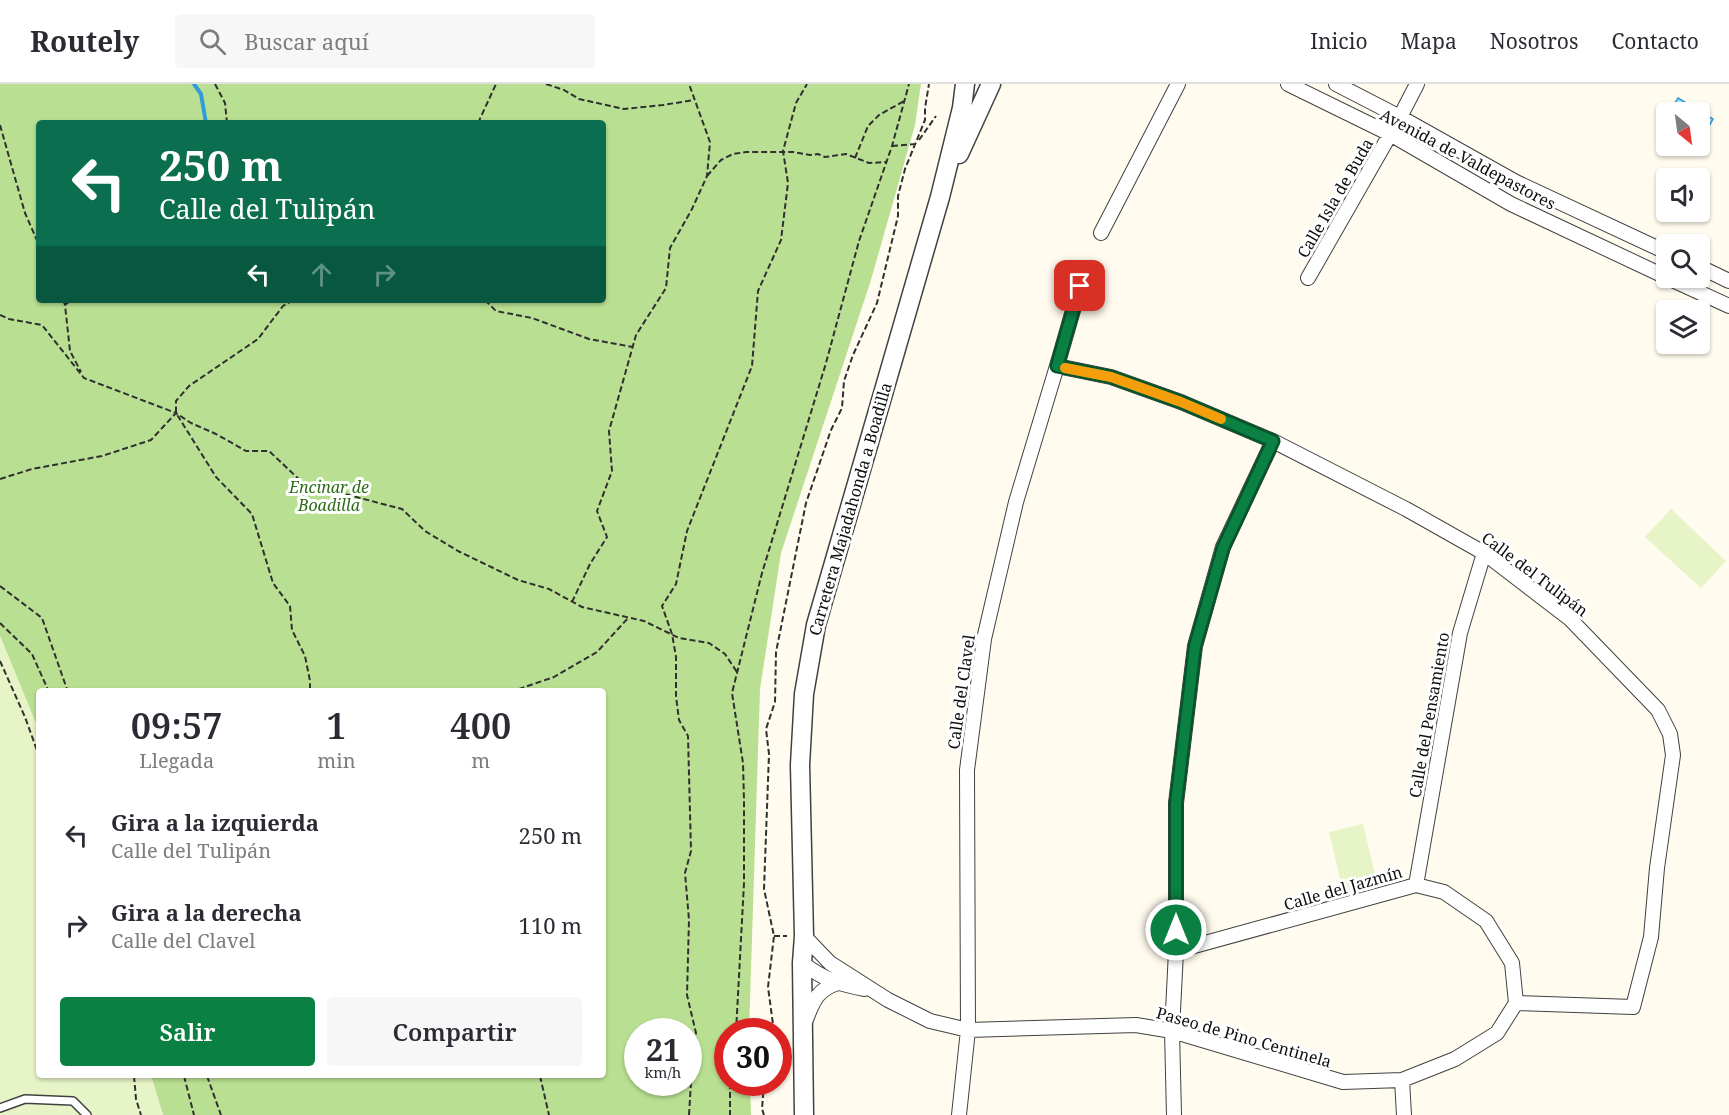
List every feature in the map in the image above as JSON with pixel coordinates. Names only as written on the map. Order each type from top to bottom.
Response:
[{"type":"street","name":"Carretera Majadahonda a Boadilla","points":[[804,1115],[802,963],[796,936],[804,694],[816,625],[940,197],[962,108],[965,84]]},
{"type":"street","name":"Carretera Majadahonda a Boadilla","points":[[940,197],[990,84]]},
{"type":"street","points":[[1101,233],[1178,84]]},
{"type":"street","name":"Avenida de Valdepastores","points":[[1287,84],[1390,134],[1511,204],[1656,272]]},
{"type":"street","name":"Avenida de Valdepastores","points":[[1336,84],[1516,182],[1656,247]]},
{"type":"street","name":"Calle Isla de Buda","points":[[1308,278],[1417,84]]},
{"type":"street","points":[[1710,272],[1729,281]]},
{"type":"street","name":"Calle del Clavel","points":[[959,1115],[968,1030],[967,770],[984,639],[1016,502],[1080,286]]},
{"type":"street","name":"Avenida de Valdepastores","points":[[1691,288],[1729,306]]},
{"type":"street","name":"Calle del Tulipán","points":[[1057,366],[1111,377],[1181,402],[1273,441],[1406,509],[1484,553],[1570,619],[1658,710],[1670,734],[1673,755],[1657,868],[1651,937],[1633,1007],[1516,1003]]},
{"type":"street","points":[[1174,1115],[1172,1030],[1176,951],[1176,803],[1195,646],[1223,548],[1273,441]]},
{"type":"street","name":"Calle del Pensamiento","points":[[1416,885],[1460,633],[1484,553]]},
{"type":"street","name":"Calle del Jazmín","points":[[1176,951],[1416,885],[1444,892],[1486,921],[1512,963],[1516,1003]]},
{"type":"street","points":[[796,936],[830,963],[872,990]]},
{"type":"street","points":[[802,963],[820,976],[837,983],[872,990]]},
{"type":"street","points":[[802,1026],[816,997],[825,987],[837,983]]},
{"type":"street","name":"Paseo de Pino Centinela","points":[[872,990],[930,1021],[968,1030],[1136,1025],[1172,1030],[1343,1082],[1402,1080],[1455,1059],[1497,1033],[1516,1003]]},
{"type":"street","points":[[1402,1080],[1404,1115]]},
{"type":"lane","points":[[0,1108],[25,1099],[73,1101],[87,1115]]},
{"type":"path","points":[[215,84],[225,103],[227,120]]},
{"type":"path","points":[[479,120],[496,84]]},
{"type":"path","points":[[546,84],[564,90],[579,99],[624,109],[694,100]]},
{"type":"path","points":[[572,602],[590,564],[607,537],[597,511],[612,471],[609,431],[636,335],[666,288],[669,248],[692,209],[706,176],[710,142],[689,84]]},
{"type":"path","points":[[689,1115],[696,1033],[687,995],[689,920],[685,873],[691,851],[689,746],[688,736],[679,720],[672,634],[662,606],[676,584],[687,531],[752,366],[758,291],[782,240],[788,183],[783,152],[796,103],[807,84]]},
{"type":"path","points":[[737,1018],[744,883],[743,763],[732,693],[762,573],[826,363],[859,241],[892,146],[909,84]]},
{"type":"path","points":[[917,144],[925,120],[924,108],[928,84]]},
{"type":"path","points":[[855,158],[868,126],[879,115],[906,100]]},
{"type":"path","points":[[917,144],[936,116]]},
{"type":"path","points":[[0,125],[25,213],[36,238]]},
{"type":"path","points":[[892,146],[917,144]]},
{"type":"path","points":[[706,176],[721,160],[733,154],[746,152],[783,152],[825,156],[846,154],[869,163],[886,162]]},
{"type":"path","points":[[67,303],[65,305],[70,351],[84,378]]},
{"type":"path","points":[[288,303],[258,339],[189,386],[176,401],[176,413],[216,477],[252,514],[273,583],[290,606],[292,630],[305,656],[310,688]]},
{"type":"path","points":[[489,303],[496,311],[532,318],[589,339],[633,347]]},
{"type":"path","points":[[0,315],[9,319],[42,325],[84,378],[176,413],[246,451],[269,452],[303,483],[402,509],[426,531],[458,551],[519,580],[549,589],[582,607],[644,621],[679,638],[709,643],[725,654],[738,672]]},
{"type":"path","points":[[0,479],[32,469],[102,456],[151,440],[176,413]]},
{"type":"path","points":[[0,586],[42,618],[67,688]]},
{"type":"path","points":[[522,688],[554,677],[597,652],[629,617]]},
{"type":"path","points":[[0,623],[32,654],[47,688]]},
{"type":"path","points":[[0,661],[36,748]]},
{"type":"path","points":[[774,936],[796,936]]},
{"type":"path","points":[[134,1078],[136,1099],[141,1115]]},
{"type":"path","points":[[185,1078],[194,1115]]},
{"type":"path","points":[[208,1078],[221,1115]]},
{"type":"path","points":[[540,1078],[549,1115]]},
{"type":"path","points":[[730,1096],[730,1115]]},
{"type":"path","points":[[763,1096],[764,1115]]},
{"type":"green space","name":"Encinar de Boadilla","points":[[0,84],[921,84],[915,125],[871,280],[781,553],[760,689],[749,1018],[714,1018],[714,1096],[750,1096],[751,1115],[163,1115],[152,1078],[606,1078],[606,688],[36,688],[36,724],[0,636]]},
{"type":"green space","points":[[1671,509],[1726,561],[1701,588],[1645,537]]},
{"type":"green space","points":[[0,636],[36,724],[36,1078],[152,1078],[163,1115],[0,1115]]},
{"type":"green space","points":[[1363,824],[1378,887],[1344,895],[1329,832]]},
{"type":"waterway","points":[[194,84],[201,94],[205,120]]},
{"type":"slow traffic","points":[[1065,368],[1111,377],[1221,419]]},
{"type":"route","points":[[1080,286],[1057,366],[1111,377],[1181,402],[1273,441],[1223,548],[1195,646],[1176,803],[1176,930]]}]
